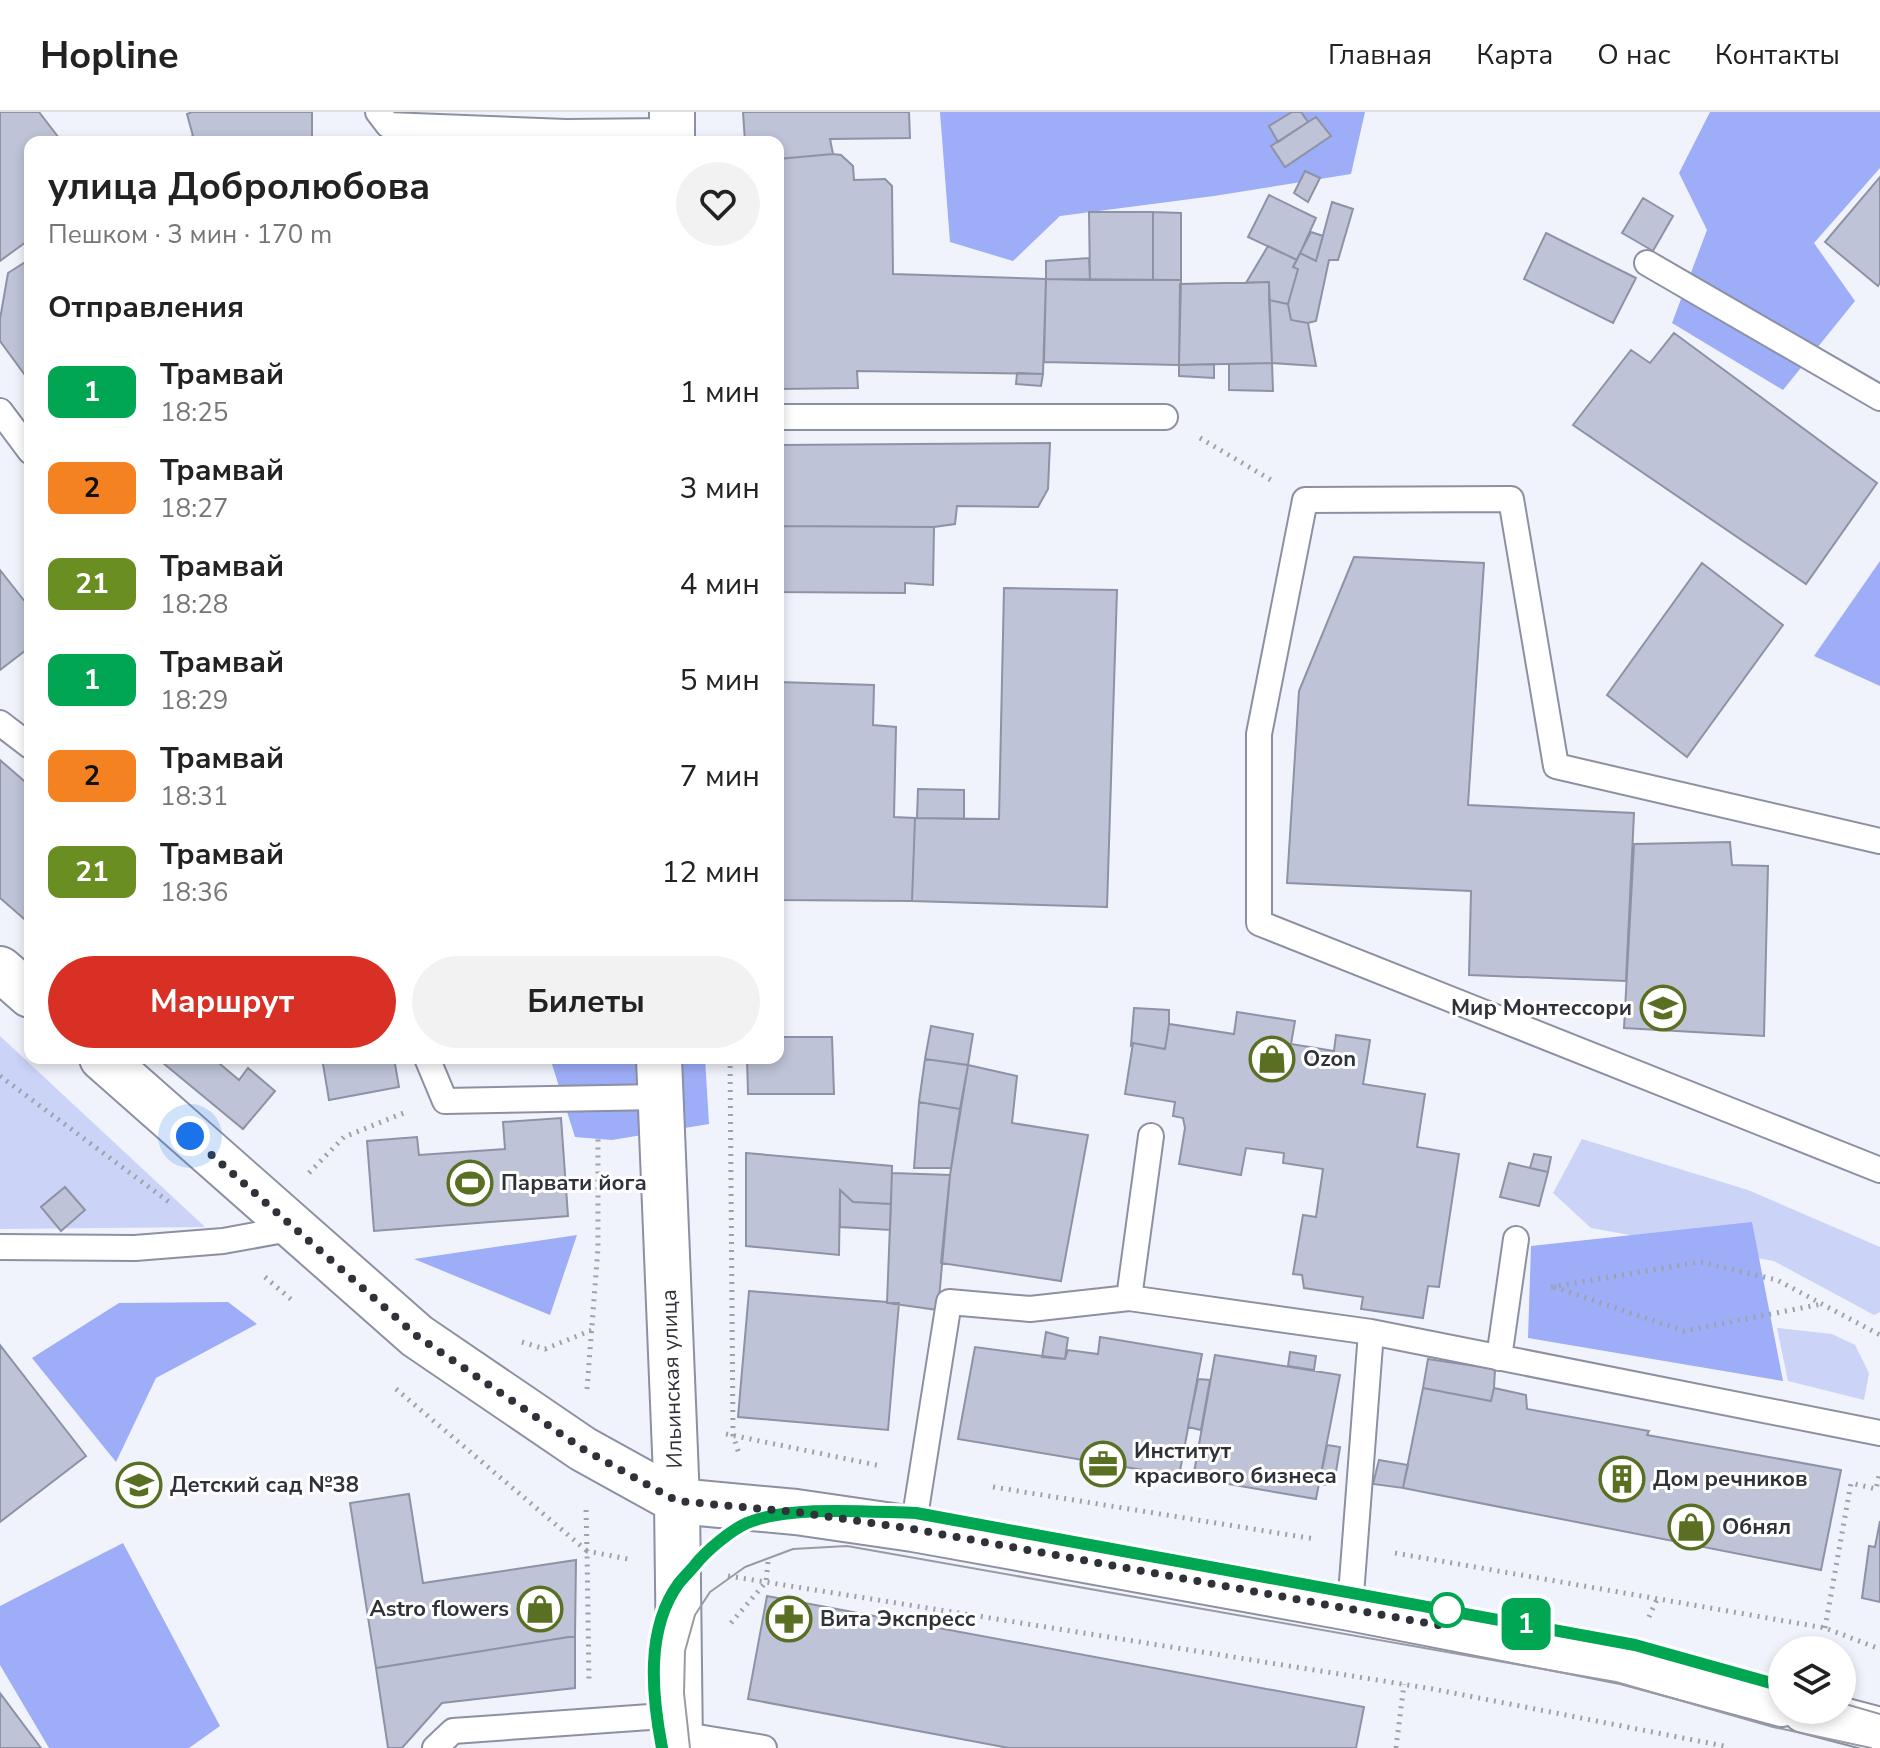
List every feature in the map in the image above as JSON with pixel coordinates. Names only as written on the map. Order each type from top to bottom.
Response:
[{"type":"street","points":[[0,969],[24,990]]},
{"type":"street","points":[[109,1064],[417,1336],[583,1449],[677,1501],[796,1512],[913,1529],[1350,1608],[1627,1662],[1768,1700]]},
{"type":"street","name":"Ильинская улица","points":[[660,1077],[677,1501],[679,1732]]},
{"type":"street","points":[[1856,1724],[1880,1730]]},
{"type":"lane","points":[[378,112],[388,125],[566,132],[672,128]]},
{"type":"lane","points":[[1647,263],[1880,398]]},
{"type":"lane","points":[[0,411],[24,443]]},
{"type":"lane","points":[[784,417],[1165,417]]},
{"type":"lane","points":[[1880,841],[1556,766],[1511,499],[1305,500],[1259,734],[1259,923],[1880,1170]]},
{"type":"lane","points":[[0,723],[24,741]]},
{"type":"lane","points":[[430,1064],[445,1101],[598,1099],[660,1077]]},
{"type":"lane","points":[[1129,1298],[1151,1136]]},
{"type":"lane","points":[[0,1247],[135,1248],[223,1241],[295,1228]]},
{"type":"lane","points":[[1499,1358],[1516,1239]]},
{"type":"lane","points":[[913,1529],[949,1302],[1030,1309],[1129,1298],[1371,1332],[1880,1433]]},
{"type":"lane","points":[[1350,1608],[1371,1332]]},
{"type":"lane","points":[[435,1748],[453,1731],[590,1720],[764,1748]]},
{"type":"path","points":[[1165,417],[1305,500]]},
{"type":"path","points":[[730,1064],[733,1435]]},
{"type":"path","points":[[0,1076],[223,1241],[296,1303]]},
{"type":"path","points":[[590,1720],[583,1449],[598,1248],[598,1099]]},
{"type":"path","points":[[305,1178],[344,1137],[411,1110]]},
{"type":"path","points":[[1508,1294],[1700,1262],[1777,1280],[1880,1335]]},
{"type":"path","points":[[1553,1286],[1684,1331],[1822,1304]]},
{"type":"path","points":[[393,1386],[587,1551],[1404,1684],[1736,1748]]},
{"type":"path","points":[[674,1427],[733,1435],[922,1475],[1825,1628],[1880,1649]]},
{"type":"path","points":[[1825,1628],[1851,1483],[1876,1489],[1880,1468]]},
{"type":"path","points":[[1396,1748],[1404,1684]]},
{"type":"shaded area","points":[[940,112],[1365,112],[1351,174],[1060,216],[1013,261],[950,242]]},
{"type":"shaded area","points":[[1710,112],[1880,112],[1880,168],[1814,243],[1855,301],[1783,390],[1672,323],[1707,230],[1679,173]]},
{"type":"shaded area","points":[[1880,561],[1880,686],[1814,656]]},
{"type":"shaded area","points":[[0,1036],[24,1058],[24,1064],[30,1064],[205,1227],[0,1229]]},
{"type":"shaded area","points":[[552,1064],[705,1064],[709,1124],[612,1140],[575,1137]]},
{"type":"shaded area","points":[[1582,1139],[1748,1190],[1880,1247],[1880,1312],[1874,1315],[1774,1261],[1591,1228],[1553,1193]]},
{"type":"shaded area","points":[[1752,1222],[1783,1381],[1528,1338],[1531,1246]]},
{"type":"shaded area","points":[[577,1235],[550,1315],[414,1259]]},
{"type":"shaded area","points":[[228,1302],[257,1324],[156,1378],[116,1462],[32,1358],[119,1303]]},
{"type":"shaded area","points":[[1777,1328],[1832,1334],[1855,1345],[1869,1373],[1864,1400],[1788,1381]]},
{"type":"shaded area","points":[[123,1543],[220,1726],[189,1748],[49,1748],[0,1665],[0,1606]]},
{"type":"building","points":[[0,112],[39,112],[57,136],[24,136],[24,243],[0,261]]},
{"type":"building","points":[[312,112],[312,136],[193,136],[187,114]]},
{"type":"building","points":[[743,112],[909,112],[910,138],[830,139],[833,154],[784,158],[784,136],[745,136]]},
{"type":"building","points":[[1292,112],[1301,112],[1308,122],[1278,142],[1269,126]]},
{"type":"building","points":[[1316,117],[1331,136],[1285,167],[1271,146]]},
{"type":"building","points":[[841,155],[853,166],[854,180],[885,179],[892,186],[893,274],[1046,279],[1043,374],[857,371],[858,388],[784,389],[784,158]]},
{"type":"building","points":[[1305,171],[1320,178],[1308,202],[1294,193]]},
{"type":"building","points":[[1880,177],[1880,283],[1878,286],[1825,242]]},
{"type":"building","points":[[1269,195],[1316,218],[1297,260],[1248,237]]},
{"type":"building","points":[[1643,198],[1673,216],[1653,251],[1622,233]]},
{"type":"building","points":[[1332,202],[1353,209],[1338,260],[1329,260],[1316,321],[1291,320],[1288,304],[1298,269],[1293,267],[1300,253],[1316,261]]},
{"type":"building","points":[[1089,212],[1153,212],[1153,280],[1090,280]]},
{"type":"building","points":[[1153,212],[1181,213],[1181,280],[1153,280]]},
{"type":"building","points":[[1311,232],[1323,236],[1316,261],[1300,253]]},
{"type":"building","points":[[1546,233],[1636,278],[1613,323],[1524,279]]},
{"type":"building","points":[[1268,246],[1297,260],[1293,267],[1298,269],[1288,304],[1269,300],[1269,282],[1246,283]]},
{"type":"building","points":[[1089,258],[1090,280],[1046,279],[1046,261]]},
{"type":"building","points":[[24,263],[24,374],[0,341],[0,319],[8,273]]},
{"type":"building","points":[[1046,279],[1181,280],[1179,365],[1044,362]]},
{"type":"building","points":[[1269,282],[1272,363],[1179,365],[1180,284]]},
{"type":"building","points":[[1269,300],[1288,304],[1291,320],[1308,323],[1316,366],[1272,363]]},
{"type":"building","points":[[1674,333],[1877,483],[1806,584],[1573,425],[1631,350],[1650,363]]},
{"type":"building","points":[[1272,363],[1273,391],[1229,390],[1229,364]]},
{"type":"building","points":[[1214,364],[1214,378],[1179,376],[1179,365]]},
{"type":"building","points":[[1017,373],[1043,374],[1041,386],[1016,384]]},
{"type":"building","points":[[1050,443],[1048,489],[1038,507],[957,506],[955,524],[934,527],[784,526],[784,445]]},
{"type":"building","points":[[784,526],[934,527],[933,585],[905,583],[905,593],[784,592]]},
{"type":"building","points":[[1354,557],[1484,563],[1468,805],[1634,813],[1626,981],[1469,975],[1471,891],[1287,883],[1299,691]]},
{"type":"building","points":[[1702,563],[1783,625],[1687,757],[1607,695]]},
{"type":"building","points":[[0,570],[24,600],[24,652],[0,670]]},
{"type":"building","points":[[1004,588],[1117,590],[1107,907],[912,901],[915,818],[999,819]]},
{"type":"building","points":[[784,682],[874,685],[873,725],[896,727],[894,817],[915,818],[912,901],[784,900]]},
{"type":"building","points":[[0,760],[24,781],[24,919],[0,898]]},
{"type":"building","points":[[918,789],[964,790],[964,819],[917,818]]},
{"type":"building","points":[[1730,842],[1732,865],[1768,866],[1764,1036],[1624,1028],[1634,844]]},
{"type":"building","points":[[1134,1008],[1169,1010],[1165,1049],[1131,1045]]},
{"type":"building","points":[[1237,1012],[1295,1021],[1291,1044],[1334,1051],[1336,1035],[1370,1040],[1363,1084],[1425,1094],[1417,1147],[1459,1154],[1439,1287],[1428,1286],[1423,1318],[1361,1309],[1363,1297],[1304,1288],[1302,1275],[1293,1274],[1303,1215],[1316,1217],[1323,1169],[1283,1163],[1284,1153],[1246,1148],[1241,1175],[1179,1164],[1185,1128],[1183,1118],[1173,1116],[1175,1102],[1125,1094],[1133,1043],[1165,1049],[1169,1024],[1234,1034]]},
{"type":"building","points":[[931,1026],[973,1034],[968,1065],[925,1059]]},
{"type":"building","points":[[784,1037],[832,1037],[834,1094],[748,1094],[747,1064],[784,1064]]},
{"type":"building","points":[[925,1059],[968,1065],[960,1109],[919,1102]]},
{"type":"building","points":[[164,1064],[220,1064],[239,1080],[248,1068],[275,1091],[243,1129]]},
{"type":"building","points":[[323,1064],[395,1064],[399,1087],[329,1100]]},
{"type":"building","points":[[968,1065],[1017,1076],[1012,1123],[1088,1135],[1061,1281],[941,1263],[950,1175]]},
{"type":"building","points":[[919,1102],[960,1109],[951,1168],[914,1168]]},
{"type":"building","points":[[561,1118],[568,1216],[374,1231],[367,1141],[417,1137],[419,1155],[505,1149],[503,1122]]},
{"type":"building","points":[[746,1153],[892,1166],[891,1204],[853,1202],[840,1190],[839,1255],[746,1246]]},
{"type":"building","points":[[1534,1154],[1551,1157],[1548,1172],[1530,1168]]},
{"type":"building","points":[[1509,1163],[1548,1172],[1539,1206],[1500,1197]]},
{"type":"building","points":[[892,1173],[950,1175],[938,1310],[887,1303]]},
{"type":"building","points":[[65,1187],[85,1210],[61,1231],[41,1207]]},
{"type":"building","points":[[840,1190],[853,1202],[891,1204],[890,1230],[840,1227]]},
{"type":"building","points":[[749,1291],[899,1303],[888,1430],[738,1417]]},
{"type":"building","points":[[1046,1332],[1068,1338],[1065,1359],[1042,1357]]},
{"type":"building","points":[[1100,1337],[1202,1354],[1179,1476],[958,1439],[975,1347],[1065,1359],[1068,1350],[1098,1354]]},
{"type":"building","points":[[0,1345],[86,1456],[0,1522]]},
{"type":"building","points":[[1290,1352],[1316,1356],[1314,1370],[1288,1366]]},
{"type":"building","points":[[1215,1355],[1340,1375],[1316,1499],[1193,1478]]},
{"type":"building","points":[[1428,1359],[1495,1369],[1491,1401],[1423,1388]]},
{"type":"building","points":[[1198,1379],[1210,1380],[1201,1430],[1188,1427]]},
{"type":"building","name":"Дом речников","points":[[1423,1388],[1491,1401],[1494,1388],[1526,1395],[1527,1409],[1649,1431],[1647,1435],[1841,1470],[1821,1570],[1403,1488]]},
{"type":"building","points":[[1327,1445],[1340,1447],[1334,1484],[1319,1485]]},
{"type":"building","points":[[1379,1460],[1408,1465],[1403,1488],[1373,1484]]},
{"type":"building","points":[[409,1494],[423,1583],[576,1560],[575,1636],[376,1668],[350,1503]]},
{"type":"building","points":[[1880,1521],[1880,1602],[1862,1598],[1869,1546],[1875,1547]]},
{"type":"building","points":[[767,1596],[1364,1707],[1356,1748],[1009,1748],[748,1699]]},
{"type":"building","points":[[575,1636],[575,1688],[442,1703],[402,1748],[388,1748],[376,1668]]},
{"type":"building","points":[[0,1693],[41,1748],[0,1748]]},
{"type":"tram line","name":"1","points":[[662,1748],[653,1681],[655,1648],[664,1613],[677,1585],[706,1552],[745,1523],[796,1512],[916,1513],[1635,1645],[1768,1682]]},
{"type":"tram line","points":[[662,1748],[654,1685],[656,1642],[668,1601],[679,1583],[712,1547],[740,1526],[765,1517],[807,1512],[916,1513],[1635,1645],[1768,1682]]},
{"type":"tram line","points":[[690,1748],[684,1693],[685,1651],[695,1615],[710,1592],[745,1567],[793,1549],[847,1546],[1616,1682],[1773,1727],[1871,1748]]},
{"type":"tram line","points":[[1856,1707],[1880,1714]]},
{"type":"place","name":"Мир Монтессори","points":[[1663,1008]]},
{"type":"place","name":"Ozon","points":[[1272,1059]]},
{"type":"place","name":"Парвати йога","points":[[470,1183]]},
{"type":"place","name":"Институт красивого бизнеса","points":[[1103,1464]]},
{"type":"place","name":"Дом речников","points":[[1622,1479]]},
{"type":"place","name":"Детский сад №38","points":[[139,1485]]},
{"type":"place","name":"Обнял","points":[[1691,1527]]},
{"type":"place","name":"Astro flowers","points":[[540,1609]]},
{"type":"place","name":"Вита Экспресс","points":[[789,1619]]},
{"type":"route","points":[[190,1136],[417,1336],[583,1449],[677,1501],[796,1512],[913,1529],[1443,1626],[1447,1610]]}]
